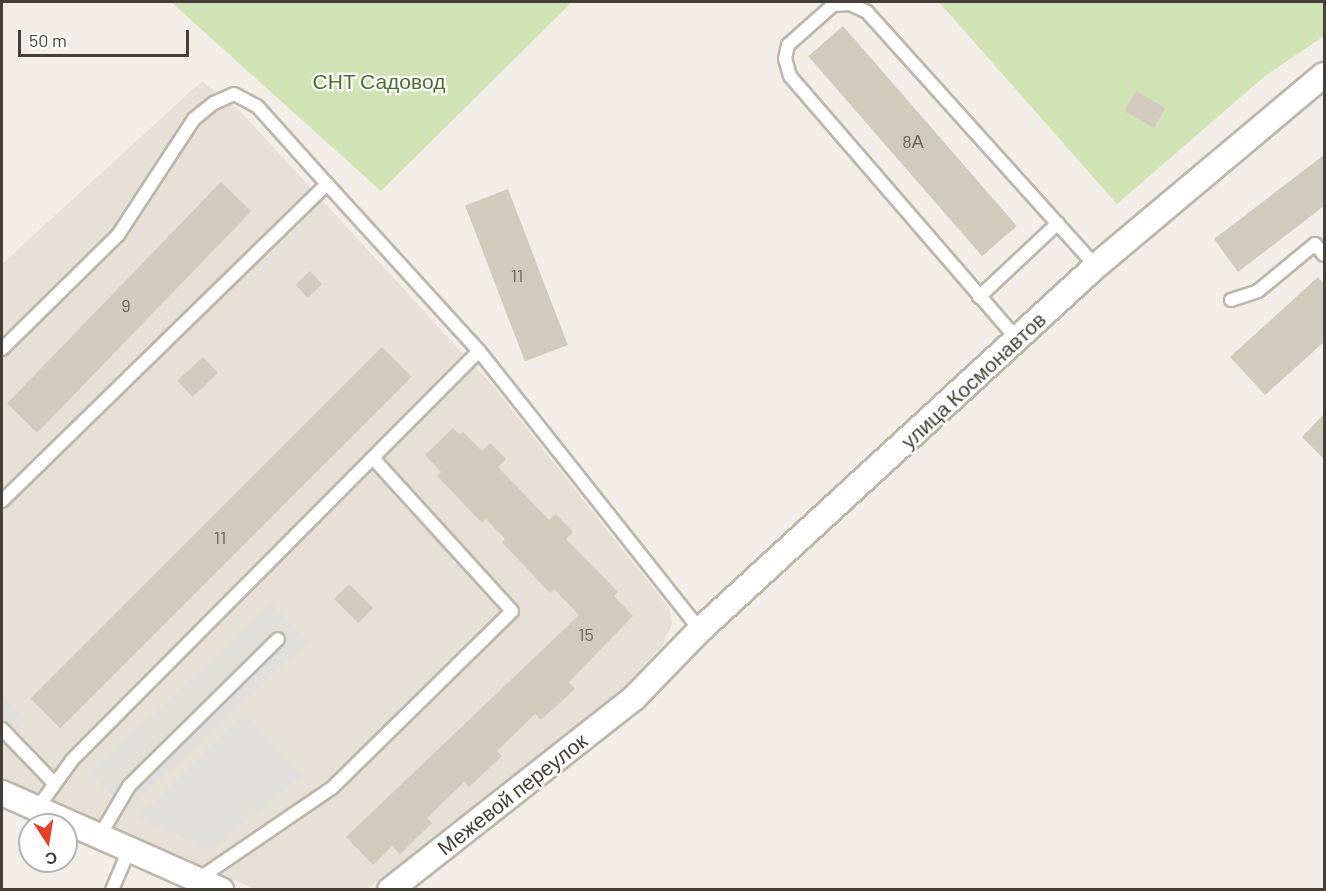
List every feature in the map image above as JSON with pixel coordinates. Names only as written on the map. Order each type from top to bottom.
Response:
[{"type":"street","name":"улица Космонавтов","points":[[634,698],[700,630],[1096,266],[1324,75]]},
{"type":"street","name":"Межевой переулок","points":[[390,890],[634,698]]},
{"type":"street","points":[[2,793],[220,890]]},
{"type":"lane","points":[[1017,339],[790,76],[785,59],[788,45],[833,5],[850,4],[867,12],[1096,266]]},
{"type":"lane","points":[[2,349],[118,236],[194,119],[214,103],[234,94],[257,106],[479,351],[700,630]]},
{"type":"lane","points":[[2,501],[327,184]]},
{"type":"lane","points":[[979,297],[1058,223]]},
{"type":"lane","points":[[1231,300],[1258,291],[1315,244],[1324,255]]},
{"type":"lane","points":[[36,810],[72,760],[479,351]]},
{"type":"lane","points":[[197,880],[332,788],[512,610],[373,458]]},
{"type":"lane","points":[[99,837],[129,786],[278,639]]},
{"type":"lane","points":[[2,729],[55,784]]},
{"type":"lane","points":[[112,890],[129,850]]},
{"type":"shaded area","points":[[202,81],[239,110],[493,386],[669,608],[672,624],[662,646],[620,691],[367,889],[255,889],[2,781],[2,264]]},
{"type":"shaded area","points":[[272,604],[307,642],[126,811],[91,773]]},
{"type":"shaded area","points":[[2,695],[27,720],[2,746]]},
{"type":"shaded area","points":[[244,713],[301,776],[210,850],[139,817]]},
{"type":"green space","name":"СНТ Садовод","points":[[171,2],[572,2],[381,191]]},
{"type":"green space","points":[[939,2],[1324,2],[1324,36],[1265,76],[1117,204]]},
{"type":"building","points":[[843,26],[1017,226],[982,256],[808,56]]},
{"type":"building","points":[[1136,91],[1165,108],[1154,128],[1124,111]]},
{"type":"building","points":[[1324,155],[1324,206],[1238,272],[1214,239]]},
{"type":"building","points":[[221,182],[251,211],[37,433],[7,404]]},
{"type":"building","points":[[508,189],[568,345],[525,361],[465,205]]},
{"type":"building","points":[[310,271],[322,284],[308,298],[295,285]]},
{"type":"building","points":[[1318,277],[1324,284],[1324,342],[1265,395],[1230,357]]},
{"type":"building","points":[[382,347],[412,377],[60,728],[31,698]]},
{"type":"building","points":[[203,357],[218,373],[192,397],[177,381]]},
{"type":"building","points":[[1324,414],[1324,459],[1302,437]]},
{"type":"building","points":[[453,428],[460,435],[463,432],[482,451],[490,443],[506,459],[498,467],[549,520],[556,514],[573,532],[566,539],[618,592],[614,596],[633,616],[569,682],[575,689],[541,720],[535,714],[497,751],[502,756],[469,787],[464,782],[427,818],[432,823],[400,854],[392,846],[373,865],[346,837],[579,615],[554,589],[550,593],[502,542],[505,539],[486,519],[482,523],[437,476],[441,472],[425,455]]},
{"type":"building","points":[[349,584],[373,608],[358,623],[334,599]]}]
